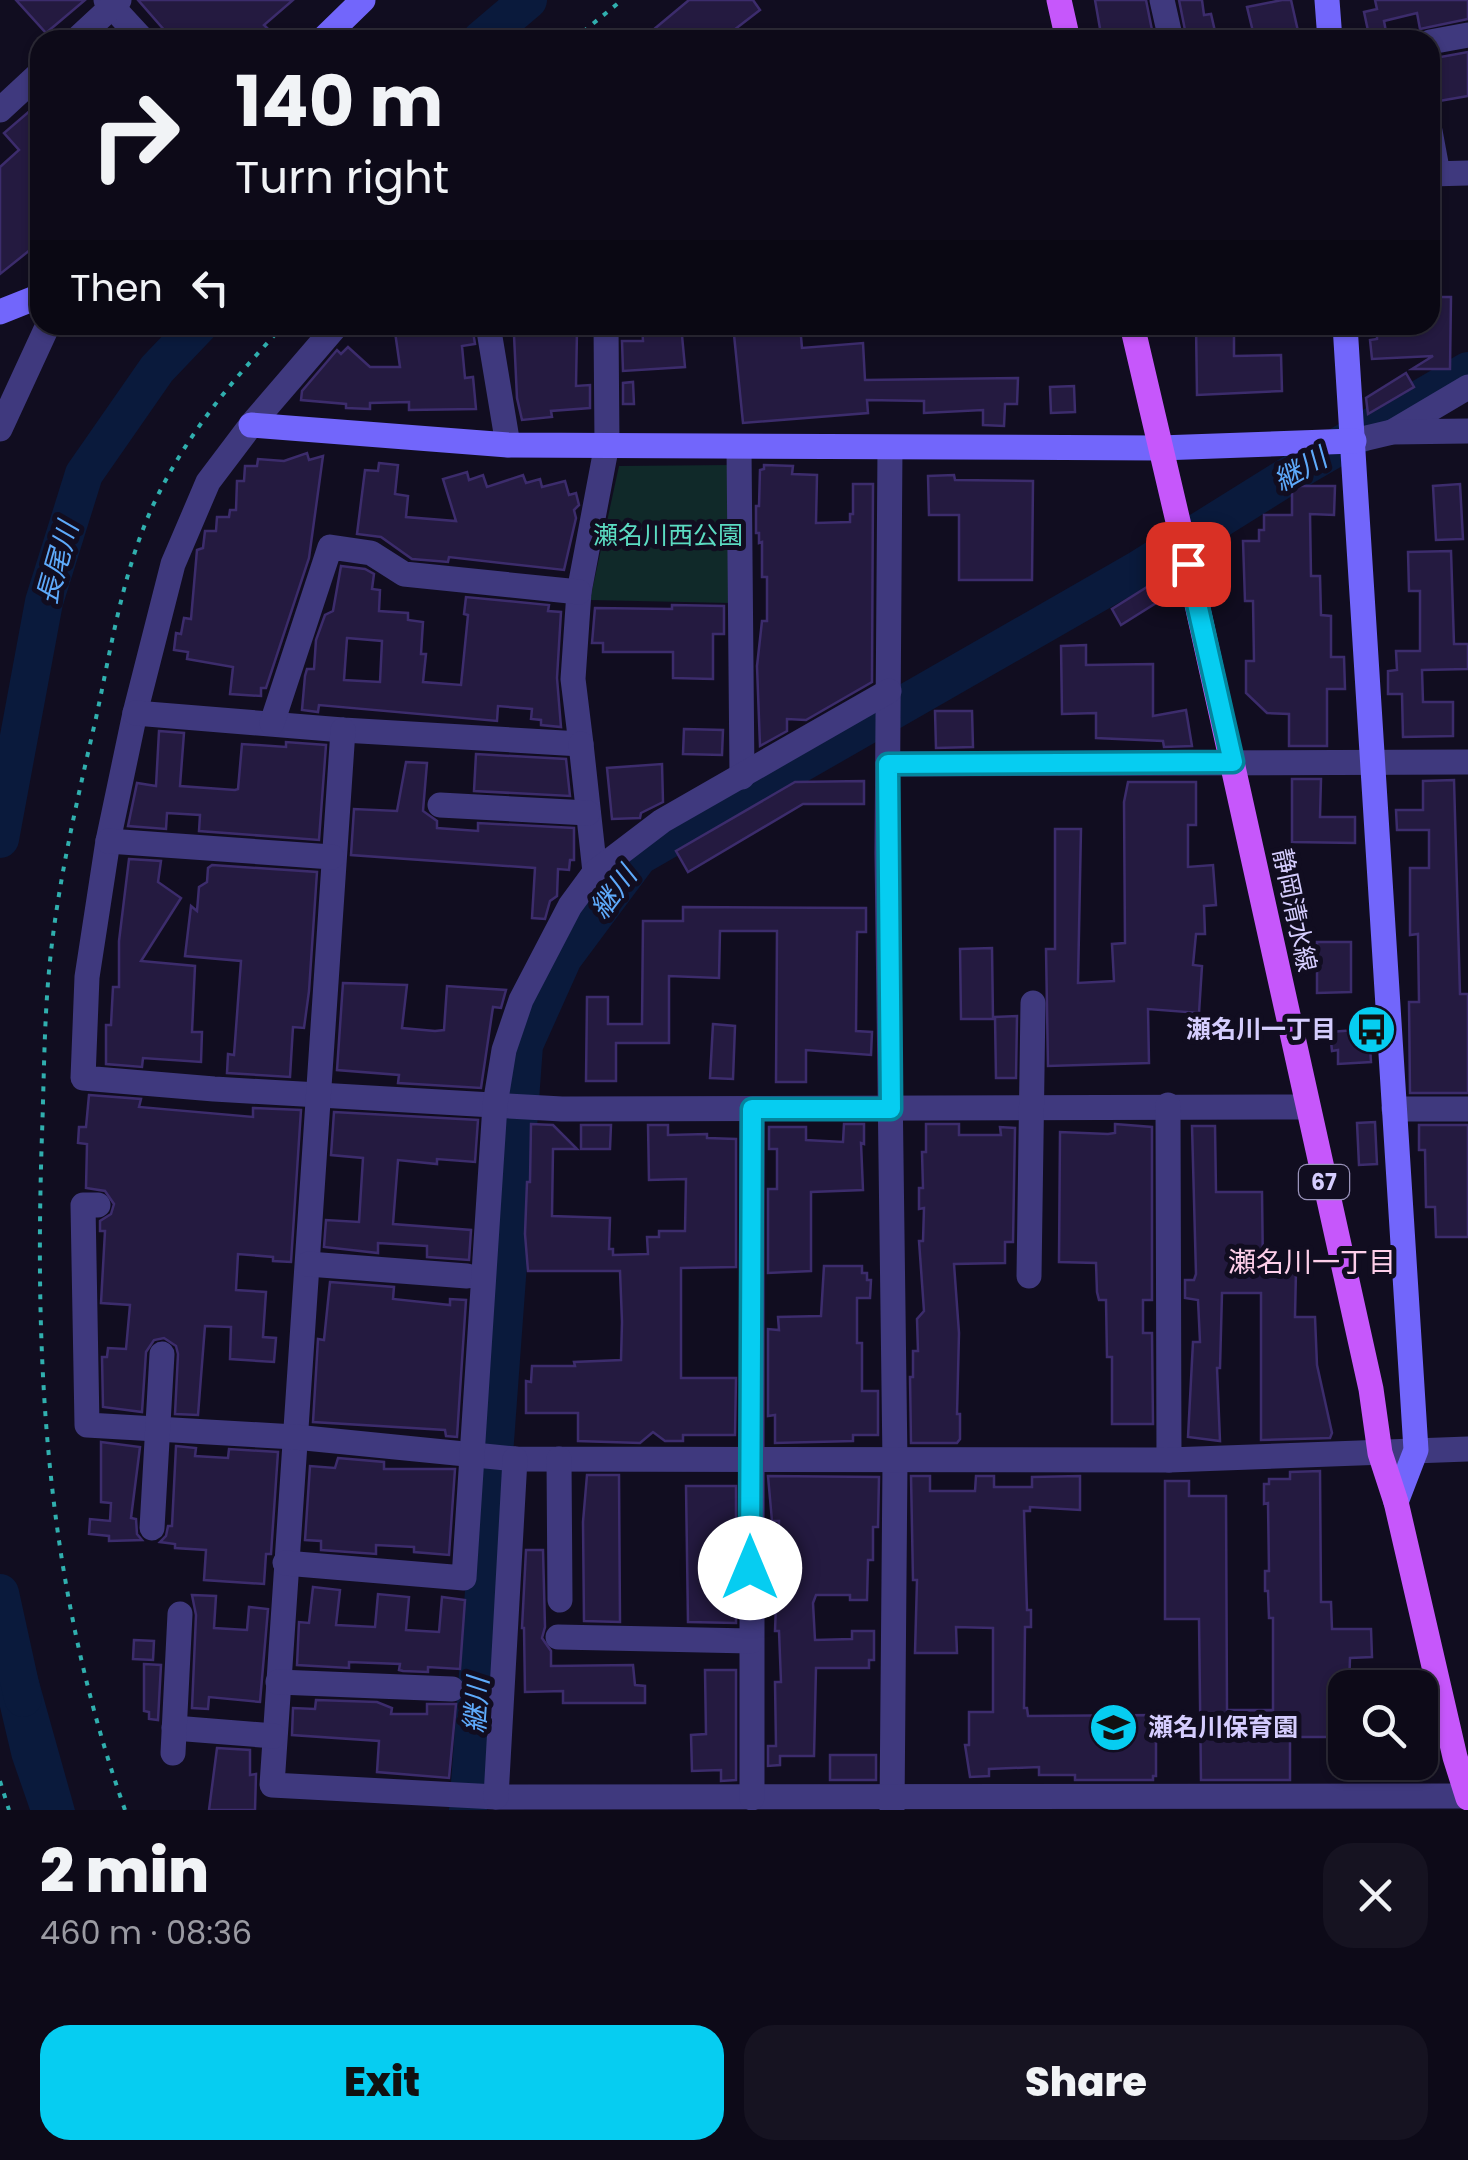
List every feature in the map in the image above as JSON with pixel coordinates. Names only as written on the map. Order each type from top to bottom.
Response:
[{"type":"main road","points":[[1058,0],[1066,30]]},
{"type":"main road","name":"静岡清水線","points":[[1134,335],[1233,762],[1370,1389],[1380,1453],[1396,1502],[1455,1757],[1468,1797]]},
{"type":"street","points":[[332,30],[363,0]]},
{"type":"street","points":[[1162,0],[1170,30]]},
{"type":"street","points":[[1327,0],[1329,30]]},
{"type":"street","points":[[85,30],[112,2],[135,30]]},
{"type":"street","points":[[1440,40],[1468,35]]},
{"type":"street","points":[[0,110],[30,82]]},
{"type":"street","points":[[1440,174],[1468,173]]},
{"type":"street","points":[[0,312],[30,300]]},
{"type":"street","points":[[0,429],[43,335]]},
{"type":"street","points":[[329,335],[208,482],[173,564],[135,712],[108,841],[87,977],[83,1078],[532,1107],[1306,1107]]},
{"type":"street","points":[[490,335],[508,445]]},
{"type":"street","points":[[595,872],[572,680],[579,592],[607,444],[606,335]]},
{"type":"street","points":[[1347,335],[1416,1450],[1396,1502]]},
{"type":"street","points":[[1392,432],[1468,387]]},
{"type":"street","points":[[252,425],[508,445],[739,448],[1160,448],[1354,441],[1392,432],[1468,432]]},
{"type":"street","points":[[739,448],[742,777]]},
{"type":"street","points":[[890,448],[888,764],[895,1462],[892,1804]]},
{"type":"street","points":[[272,723],[330,548],[370,553],[404,574],[579,592]]},
{"type":"street","points":[[285,1563],[464,1578],[495,1105],[504,1050],[521,1000],[570,906],[595,872],[662,821],[889,691]]},
{"type":"street","points":[[135,712],[343,730],[580,744]]},
{"type":"street","points":[[343,730],[272,1786],[496,1798],[752,1798],[892,1804],[1296,1803],[1468,1797]]},
{"type":"street","points":[[888,764],[1468,762]]},
{"type":"street","points":[[440,805],[588,813]]},
{"type":"street","points":[[108,841],[332,857]]},
{"type":"street","points":[[1029,1276],[1033,1002]]},
{"type":"street","points":[[1168,1106],[1169,1460]]},
{"type":"street","points":[[1394,1109],[1468,1108]]},
{"type":"street","points":[[752,1109],[752,1798]]},
{"type":"street","points":[[98,1205],[83,1206],[87,1425],[295,1437],[515,1459],[1169,1460],[1468,1449]]},
{"type":"street","points":[[308,1264],[468,1276]]},
{"type":"street","points":[[152,1528],[162,1354]]},
{"type":"street","points":[[496,1798],[515,1459]]},
{"type":"street","points":[[559,1459],[560,1600]]},
{"type":"street","points":[[180,1614],[174,1741],[274,1736]]},
{"type":"street","points":[[558,1638],[751,1641]]},
{"type":"street","points":[[278,1682],[452,1690]]},
{"type":"path","points":[[585,30],[622,0]]},
{"type":"path","points":[[0,1781],[9,1810]]},
{"type":"green space","name":"瀬名川西公園","points":[[731,465],[730,603],[590,600],[619,466]]},
{"type":"water","points":[[29,1646],[75,1810],[30,1810],[12,1758],[0,1707],[0,1655]]},
{"type":"building","points":[[16,0],[85,0],[50,30],[43,30]]},
{"type":"building","points":[[138,0],[293,0],[264,25],[269,30],[164,30]]},
{"type":"building","points":[[689,0],[753,0],[760,10],[734,30],[653,30]]},
{"type":"building","points":[[1095,0],[1146,0],[1152,30],[1100,30]]},
{"type":"building","points":[[1179,0],[1202,0],[1204,15],[1211,14],[1215,30],[1185,30]]},
{"type":"building","points":[[1291,0],[1298,30],[1253,30],[1247,7]]},
{"type":"building","points":[[1375,0],[1468,0],[1468,19],[1420,29],[1417,13],[1384,21],[1386,30],[1368,30],[1364,12],[1377,9]]},
{"type":"building","points":[[1468,52],[1468,96],[1440,101],[1440,57]]},
{"type":"building","points":[[30,111],[30,250],[0,274],[0,167],[19,150],[4,133]]},
{"type":"building","points":[[1440,297],[1451,297],[1450,369],[1412,369],[1433,356],[1372,359],[1370,340],[1377,339],[1377,335],[1440,335]]},
{"type":"building","points":[[395,335],[474,335],[475,344],[462,346],[465,378],[473,377],[476,409],[409,410],[409,402],[370,403],[370,409],[346,408],[346,404],[301,400],[302,391],[337,350],[341,354],[348,347],[370,367],[400,367]]},
{"type":"building","points":[[514,335],[577,335],[576,386],[590,385],[590,408],[551,411],[552,417],[522,420]]},
{"type":"building","points":[[643,335],[682,335],[685,367],[623,371],[622,341],[643,341]]},
{"type":"building","points":[[734,335],[801,335],[802,348],[863,343],[865,380],[1018,378],[1017,404],[1005,404],[1004,426],[983,425],[983,410],[924,413],[924,401],[867,400],[868,413],[743,423]]},
{"type":"building","points":[[1196,335],[1234,335],[1234,356],[1281,355],[1282,391],[1197,395]]},
{"type":"building","points":[[1406,373],[1414,387],[1368,414],[1366,398]]},
{"type":"building","points":[[633,382],[634,404],[623,404],[623,383]]},
{"type":"building","points":[[1074,386],[1075,412],[1051,413],[1050,387]]},
{"type":"building","points":[[307,453],[309,460],[323,456],[309,558],[266,688],[261,688],[261,696],[230,694],[233,667],[187,659],[188,652],[174,650],[176,633],[181,634],[184,618],[191,619],[197,550],[203,548],[205,531],[216,531],[217,517],[229,517],[230,510],[236,510],[237,481],[244,481],[245,466],[257,466],[258,459],[284,461]]},
{"type":"building","points":[[379,463],[398,465],[395,494],[408,496],[406,517],[456,521],[443,479],[467,472],[469,480],[483,475],[487,487],[523,475],[526,483],[540,479],[542,487],[565,481],[569,495],[576,493],[579,505],[574,510],[576,518],[564,570],[449,557],[448,562],[412,559],[381,537],[357,534],[365,470],[378,471]]},
{"type":"building","points":[[764,465],[793,466],[792,474],[817,475],[816,523],[850,522],[853,484],[873,484],[872,682],[806,720],[787,719],[787,731],[760,746],[757,666],[762,621],[767,621],[767,577],[762,577],[756,506]]},
{"type":"building","points":[[954,475],[955,480],[1033,481],[1032,580],[959,580],[959,515],[929,515],[928,476]]},
{"type":"building","points":[[1460,484],[1463,539],[1436,540],[1433,486]]},
{"type":"building","points":[[1292,486],[1335,486],[1334,515],[1310,514],[1311,576],[1320,576],[1321,615],[1331,616],[1331,657],[1344,657],[1345,689],[1327,689],[1327,746],[1289,746],[1289,714],[1267,713],[1246,693],[1246,661],[1254,661],[1253,601],[1245,601],[1243,541],[1259,541],[1264,515],[1292,515]]},
{"type":"building","points":[[1451,551],[1454,644],[1468,644],[1468,669],[1422,670],[1423,702],[1453,702],[1453,736],[1403,737],[1402,694],[1388,694],[1388,671],[1397,670],[1396,651],[1420,651],[1420,591],[1409,591],[1408,552]]},
{"type":"building","points":[[341,566],[374,574],[372,589],[380,590],[379,611],[408,613],[408,620],[423,622],[423,682],[461,685],[468,615],[464,614],[466,597],[549,605],[548,611],[561,612],[557,678],[561,727],[541,725],[541,720],[531,719],[532,709],[498,706],[497,721],[319,705],[318,712],[302,710],[307,669],[314,669],[316,640],[325,615],[333,611]],"holes":[[[347,638],[382,641],[380,682],[344,680]]]},
{"type":"building","points":[[1147,587],[1156,603],[1121,625],[1112,609]]},
{"type":"building","points":[[672,605],[724,606],[724,634],[713,634],[713,679],[673,678],[673,652],[603,652],[603,643],[592,643],[595,608],[672,609]]},
{"type":"building","points":[[1086,645],[1086,665],[1153,664],[1153,716],[1186,710],[1192,746],[1164,747],[1163,741],[1096,738],[1096,713],[1062,714],[1061,646]]},
{"type":"building","points":[[935,711],[972,711],[973,747],[936,748]]},
{"type":"building","points":[[684,729],[723,730],[722,755],[683,754]]},
{"type":"building","points":[[159,731],[184,733],[180,786],[238,789],[242,744],[326,745],[319,840],[199,831],[200,815],[167,813],[166,829],[128,826],[137,783],[156,786]]},
{"type":"building","points":[[476,754],[566,759],[570,796],[474,791]]},
{"type":"building","points":[[406,762],[427,763],[423,811],[437,821],[437,828],[478,831],[478,823],[574,828],[574,860],[570,860],[569,870],[558,869],[557,896],[550,901],[545,919],[532,918],[535,868],[351,855],[354,809],[397,811]]},
{"type":"building","points":[[662,764],[663,802],[641,813],[640,818],[612,819],[607,768]]},
{"type":"building","points":[[1292,779],[1321,779],[1320,817],[1355,817],[1355,843],[1292,842]]},
{"type":"building","points":[[1454,780],[1460,994],[1468,994],[1468,1093],[1410,1093],[1409,1002],[1419,1002],[1418,934],[1410,935],[1410,868],[1429,868],[1429,830],[1397,830],[1396,810],[1423,810],[1423,781]]},
{"type":"building","points":[[864,781],[864,804],[803,804],[688,872],[676,851],[795,782]]},
{"type":"building","points":[[1128,782],[1196,782],[1196,825],[1188,825],[1188,867],[1213,865],[1216,905],[1204,906],[1205,934],[1196,934],[1193,965],[1202,966],[1199,1013],[1148,1009],[1149,1063],[1048,1066],[1046,949],[1055,949],[1055,829],[1081,829],[1078,983],[1114,981],[1112,944],[1125,943],[1124,802]]},
{"type":"building","points":[[129,859],[161,861],[158,882],[181,898],[141,961],[195,966],[192,1032],[202,1032],[201,1062],[143,1058],[142,1067],[106,1064],[106,1025],[111,1025],[113,987],[119,987],[119,941]]},
{"type":"building","points":[[212,865],[317,872],[309,991],[304,1028],[293,1027],[290,1077],[227,1073],[228,1054],[234,1055],[241,961],[185,956],[191,906],[197,911],[199,887],[207,882]]},
{"type":"building","points":[[683,907],[866,908],[866,932],[857,932],[856,1031],[872,1032],[871,1055],[806,1050],[806,1082],[776,1082],[777,931],[720,931],[719,978],[669,976],[669,1043],[616,1043],[616,1081],[586,1081],[587,997],[608,997],[608,1024],[642,1024],[643,921],[683,921]]},
{"type":"building","points":[[1317,942],[1351,942],[1351,992],[1317,993]]},
{"type":"building","points":[[992,948],[993,1019],[961,1019],[960,949]]},
{"type":"building","points":[[343,983],[407,985],[402,1028],[435,1031],[444,1030],[447,986],[506,990],[501,1008],[493,1007],[481,1088],[398,1083],[399,1075],[337,1070]]},
{"type":"building","points":[[1017,1016],[1016,1078],[996,1078],[995,1017]]},
{"type":"building","points":[[713,1024],[735,1026],[733,1079],[710,1078]]},
{"type":"building","points":[[1369,1029],[1371,1062],[1338,1064],[1338,1050],[1332,1051],[1330,1032]]},
{"type":"building","points":[[89,1095],[141,1099],[139,1107],[253,1117],[253,1108],[301,1110],[291,1262],[238,1254],[236,1290],[266,1292],[263,1337],[276,1338],[274,1362],[230,1359],[231,1327],[205,1326],[198,1415],[175,1414],[178,1354],[176,1346],[164,1338],[154,1340],[146,1352],[142,1412],[103,1407],[102,1357],[107,1357],[108,1348],[126,1349],[130,1305],[101,1303],[105,1231],[100,1231],[100,1221],[111,1214],[114,1204],[105,1191],[86,1188],[87,1144],[78,1143],[79,1127],[86,1127]]},
{"type":"building","points":[[334,1112],[478,1120],[475,1162],[398,1160],[393,1224],[471,1230],[469,1260],[427,1257],[427,1246],[378,1243],[378,1253],[324,1247],[326,1220],[359,1222],[363,1158],[331,1155]]},
{"type":"building","points":[[1375,1122],[1377,1164],[1359,1165],[1357,1123]]},
{"type":"building","points":[[531,1124],[553,1125],[577,1149],[553,1149],[552,1216],[610,1218],[609,1249],[613,1249],[613,1255],[648,1254],[647,1237],[659,1237],[659,1231],[685,1231],[686,1179],[649,1180],[648,1125],[668,1125],[668,1135],[707,1134],[707,1138],[736,1139],[736,1267],[681,1268],[681,1378],[736,1378],[735,1435],[683,1435],[683,1441],[665,1441],[653,1432],[640,1443],[578,1441],[578,1413],[526,1413],[526,1381],[531,1382],[532,1366],[621,1360],[622,1322],[620,1271],[528,1271],[525,1234]]},
{"type":"building","points":[[844,1124],[864,1124],[863,1190],[811,1192],[811,1271],[768,1273],[768,1189],[777,1189],[777,1149],[769,1149],[769,1127],[806,1127],[806,1140],[843,1142]]},
{"type":"building","points":[[926,1124],[959,1124],[959,1135],[1001,1135],[1000,1127],[1015,1128],[1013,1242],[1005,1242],[1005,1263],[954,1264],[959,1333],[957,1443],[911,1443],[910,1377],[913,1351],[918,1351],[917,1319],[924,1311],[919,1241],[923,1241],[924,1208],[919,1209],[919,1188],[923,1188]]},
{"type":"building","points":[[1115,1124],[1152,1127],[1152,1300],[1143,1300],[1143,1333],[1152,1333],[1153,1424],[1112,1424],[1112,1357],[1107,1357],[1106,1300],[1099,1300],[1096,1263],[1059,1262],[1060,1132],[1115,1133]]},
{"type":"building","points":[[581,1125],[611,1125],[610,1149],[581,1149]]},
{"type":"building","points":[[1419,1125],[1468,1125],[1468,1237],[1436,1237],[1435,1207],[1426,1207],[1425,1150],[1419,1150]]},
{"type":"building","points":[[1192,1126],[1215,1126],[1216,1192],[1262,1192],[1263,1270],[1296,1270],[1295,1317],[1315,1317],[1317,1365],[1330,1438],[1261,1440],[1261,1293],[1222,1293],[1217,1368],[1220,1441],[1188,1437],[1193,1342],[1200,1342],[1198,1300],[1185,1298],[1185,1280],[1194,1280],[1196,1274]]},
{"type":"building","points":[[824,1266],[862,1266],[862,1273],[867,1273],[867,1280],[871,1280],[870,1298],[857,1298],[857,1343],[862,1343],[862,1391],[878,1391],[878,1435],[853,1435],[853,1441],[775,1443],[775,1415],[768,1416],[768,1329],[779,1330],[778,1317],[821,1316]]},
{"type":"building","points":[[330,1282],[394,1287],[393,1299],[450,1305],[450,1299],[466,1300],[457,1437],[446,1436],[445,1430],[313,1422],[318,1339],[324,1340]]},
{"type":"building","points":[[101,1442],[140,1447],[131,1518],[136,1519],[137,1534],[142,1540],[109,1541],[109,1536],[89,1534],[90,1519],[110,1521],[111,1503],[101,1502]]},
{"type":"building","points":[[176,1446],[196,1448],[195,1456],[228,1458],[229,1449],[278,1452],[271,1554],[266,1554],[264,1584],[204,1580],[206,1550],[175,1548],[175,1544],[160,1542],[168,1526],[172,1526]]},
{"type":"building","points":[[338,1458],[384,1462],[384,1469],[455,1469],[449,1555],[414,1552],[414,1547],[376,1545],[376,1554],[321,1550],[321,1541],[305,1540],[310,1466],[335,1468]]},
{"type":"building","points":[[1320,1471],[1321,1602],[1331,1602],[1332,1629],[1371,1629],[1372,1657],[1350,1658],[1350,1670],[1328,1670],[1328,1737],[1290,1737],[1290,1780],[1201,1780],[1199,1619],[1165,1619],[1165,1481],[1189,1481],[1189,1496],[1226,1496],[1227,1710],[1273,1710],[1273,1618],[1269,1618],[1265,1591],[1265,1571],[1269,1571],[1264,1484],[1269,1484],[1269,1479],[1290,1479],[1290,1472]]},
{"type":"building","points":[[587,1475],[619,1475],[620,1622],[584,1621],[583,1522]]},
{"type":"building","points":[[768,1476],[879,1477],[878,1527],[873,1527],[873,1560],[868,1560],[867,1600],[850,1600],[850,1595],[816,1595],[813,1603],[815,1640],[852,1639],[852,1631],[874,1631],[874,1660],[869,1660],[869,1668],[816,1668],[814,1756],[780,1756],[780,1765],[768,1766],[768,1746],[776,1746],[775,1682],[781,1682],[779,1631],[775,1631],[779,1521],[772,1521]]},
{"type":"building","points":[[911,1476],[930,1476],[930,1491],[975,1491],[976,1476],[994,1476],[994,1487],[1032,1487],[1032,1477],[1080,1476],[1080,1510],[1030,1507],[1030,1511],[1024,1511],[1031,1627],[1025,1627],[1024,1708],[1028,1716],[1156,1715],[1153,1780],[1075,1780],[1075,1775],[1039,1775],[1039,1767],[989,1769],[989,1776],[970,1777],[965,1745],[969,1745],[969,1712],[993,1712],[993,1628],[956,1627],[957,1653],[915,1653],[917,1580],[913,1580]]},
{"type":"building","points":[[686,1486],[736,1486],[736,1623],[688,1622]]},
{"type":"building","points":[[526,1550],[543,1550],[542,1638],[551,1651],[551,1666],[633,1665],[635,1685],[645,1686],[645,1703],[563,1703],[563,1691],[525,1692],[522,1628]]},
{"type":"building","points":[[313,1587],[340,1590],[336,1625],[375,1627],[378,1594],[409,1597],[406,1630],[439,1632],[442,1597],[465,1600],[460,1669],[428,1667],[428,1672],[403,1671],[399,1670],[400,1664],[349,1662],[349,1668],[297,1665],[299,1622],[309,1623]]},
{"type":"building","points":[[192,1595],[216,1596],[214,1628],[247,1630],[249,1607],[268,1609],[260,1702],[209,1697],[208,1709],[192,1708],[196,1615]]},
{"type":"building","points":[[134,1640],[154,1641],[153,1660],[133,1659]]},
{"type":"building","points":[[144,1664],[161,1665],[158,1720],[149,1719],[149,1712],[144,1711]]},
{"type":"building","points":[[705,1670],[736,1670],[736,1780],[721,1781],[721,1770],[692,1771],[691,1735],[706,1734]]},
{"type":"building","points":[[316,1700],[377,1702],[392,1708],[391,1714],[427,1714],[427,1704],[456,1704],[449,1778],[377,1772],[379,1741],[292,1735],[293,1708],[315,1709]]},
{"type":"building","points":[[217,1748],[250,1750],[250,1775],[256,1774],[255,1810],[209,1810]]},
{"type":"building","points":[[830,1755],[876,1755],[876,1780],[830,1780]]},
{"type":"waterway","name":"長尾川","points":[[493,30],[528,0]]},
{"type":"waterway","name":"長尾川","points":[[0,839],[44,602],[84,474],[157,369],[189,335]]},
{"type":"waterway","name":"継川","points":[[468,1810],[524,1045],[563,958],[639,856],[1136,571],[1301,468],[1468,371]]},
{"type":"waterway","name":"長尾川","points":[[0,1593],[23,1698]]},
{"type":"place","name":"瀬名川一丁目","points":[[1371,1029]]},
{"type":"place","name":"瀬名川保育園","points":[[1113,1727]]},
{"type":"district","name":"瀬名川一丁目","points":[[1312,1262]]},
{"type":"route","points":[[750,1568],[752,1109],[891,1109],[888,764],[1233,762],[1188,564]]}]
